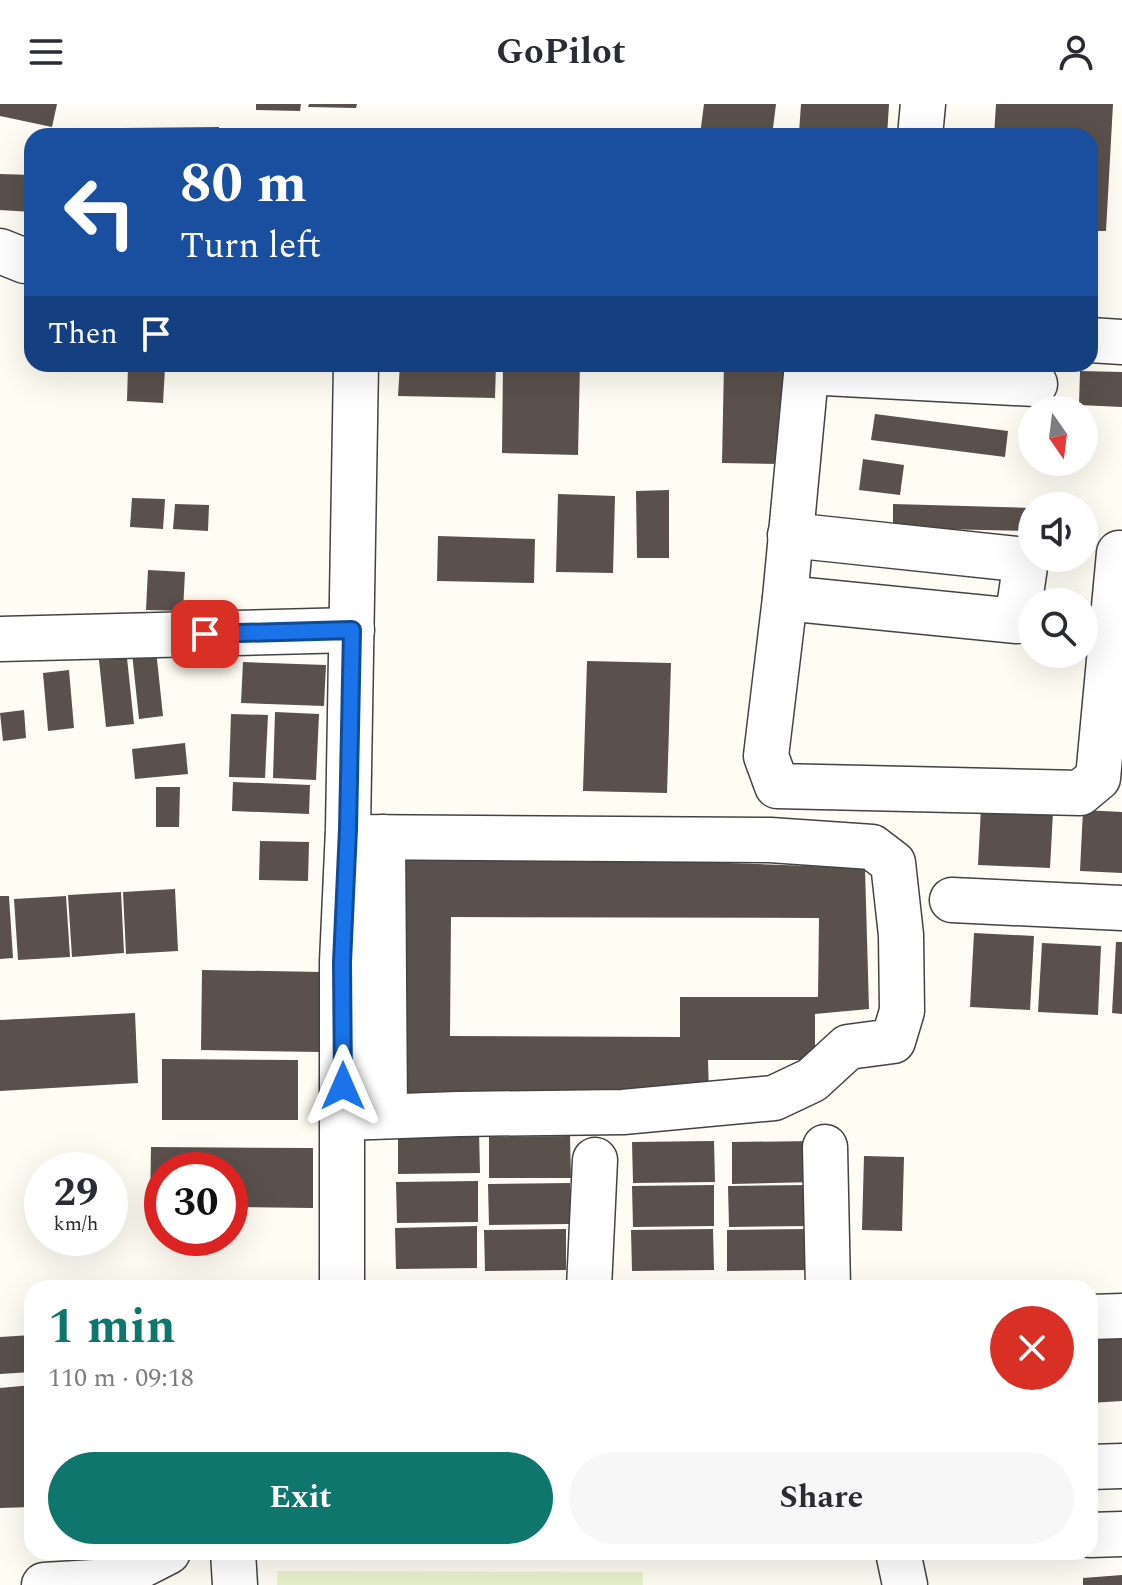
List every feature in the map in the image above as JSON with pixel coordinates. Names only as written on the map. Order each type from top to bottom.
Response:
[{"type":"street","points":[[921,128],[923,104]]},
{"type":"street","points":[[0,251],[24,261]]},
{"type":"street","points":[[1098,340],[1122,342]]},
{"type":"street","points":[[343,1280],[364,1117],[342,962],[366,837],[352,630],[356,372]]},
{"type":"street","points":[[806,372],[785,598],[766,756],[777,786],[1080,793],[1098,778],[1119,553]]},
{"type":"street","points":[[863,372],[1035,384]]},
{"type":"street","points":[[785,598],[1017,621],[1026,560],[790,535]]},
{"type":"street","points":[[0,639],[352,630]]},
{"type":"street","points":[[364,1117],[623,1112],[774,1098],[812,1080],[848,1047],[893,1041],[902,1011],[901,935],[893,863],[872,847],[770,840],[366,837]]},
{"type":"street","points":[[952,900],[1122,908]]},
{"type":"street","points":[[825,1147],[828,1280]]},
{"type":"street","points":[[589,1280],[595,1160]]},
{"type":"street","points":[[1098,1317],[1122,1316]]},
{"type":"street","points":[[1098,1467],[1122,1466]]},
{"type":"street","points":[[1098,1535],[1122,1534]]},
{"type":"street","points":[[44,1585],[111,1581],[152,1560]]},
{"type":"street","points":[[233,1560],[235,1585]]},
{"type":"street","points":[[900,1560],[905,1585]]},
{"type":"green space","points":[[277,1571],[643,1572],[643,1585],[277,1585]]},
{"type":"building","points":[[0,104],[57,104],[52,127],[0,116]]},
{"type":"building","points":[[256,104],[301,104],[300,111],[256,110]]},
{"type":"building","points":[[309,104],[357,104],[356,108],[308,107]]},
{"type":"building","points":[[704,104],[776,104],[773,128],[701,128]]},
{"type":"building","points":[[801,104],[889,104],[888,128],[799,128]]},
{"type":"building","points":[[996,104],[1113,104],[1106,231],[1098,231],[1098,128],[994,128]]},
{"type":"building","points":[[219,127],[219,128],[124,128]]},
{"type":"building","points":[[0,174],[24,175],[24,212],[0,210]]},
{"type":"building","points":[[128,372],[165,372],[163,403],[127,401]]},
{"type":"building","points":[[400,372],[496,372],[495,398],[398,396]]},
{"type":"building","points":[[503,372],[580,372],[578,455],[502,453]]},
{"type":"building","points":[[724,372],[784,372],[781,464],[722,463]]},
{"type":"building","points":[[1080,372],[1122,372],[1122,407],[1098,406],[1098,396],[1079,396]]},
{"type":"building","points":[[875,414],[1008,431],[1005,457],[871,440]]},
{"type":"building","points":[[863,459],[904,465],[900,495],[859,490]]},
{"type":"building","points":[[669,490],[669,558],[637,558],[636,491]]},
{"type":"building","points":[[558,494],[615,496],[613,573],[556,572]]},
{"type":"building","points":[[132,498],[165,499],[163,529],[130,527]]},
{"type":"building","points":[[175,504],[209,505],[208,531],[173,529]]},
{"type":"building","points":[[893,504],[1018,508],[1018,531],[893,528]]},
{"type":"building","points":[[438,536],[535,539],[534,583],[437,581]]},
{"type":"building","points":[[148,570],[185,572],[183,611],[146,610]]},
{"type":"building","points":[[156,650],[163,716],[139,719],[132,653]]},
{"type":"building","points":[[127,658],[134,724],[106,727],[99,660]]},
{"type":"building","points":[[587,661],[671,663],[667,793],[583,791]]},
{"type":"building","points":[[243,662],[326,665],[324,706],[241,703]]},
{"type":"building","points":[[69,670],[74,728],[48,731],[43,673]]},
{"type":"building","points":[[24,710],[26,738],[3,741],[0,713]]},
{"type":"building","points":[[275,712],[319,714],[316,780],[273,778]]},
{"type":"building","points":[[231,714],[268,715],[265,778],[229,777]]},
{"type":"building","points":[[185,743],[188,774],[135,779],[132,749]]},
{"type":"building","points":[[233,782],[310,785],[309,814],[232,811]]},
{"type":"building","points":[[156,787],[180,787],[179,827],[156,827]]},
{"type":"building","points":[[981,808],[1053,812],[1050,868],[978,865]]},
{"type":"building","points":[[1083,810],[1122,812],[1122,873],[1080,871]]},
{"type":"building","points":[[260,841],[309,842],[308,881],[259,880]]},
{"type":"building","points":[[393,851],[865,868],[869,1009],[815,1014],[815,1060],[708,1060],[709,1094],[393,1103]],"holes":[[[451,917],[819,918],[818,997],[680,997],[680,1037],[450,1036]]]},
{"type":"building","points":[[175,889],[178,951],[126,954],[123,892]]},
{"type":"building","points":[[121,892],[124,953],[72,957],[68,895]]},
{"type":"building","points":[[0,896],[9,896],[13,958],[0,959]]},
{"type":"building","points":[[66,896],[70,957],[18,960],[14,899]]},
{"type":"building","points":[[974,933],[1034,936],[1030,1010],[970,1007]]},
{"type":"building","points":[[1116,942],[1122,942],[1122,1014],[1112,1013]]},
{"type":"building","points":[[1042,943],[1101,946],[1098,1015],[1038,1012]]},
{"type":"building","points":[[202,970],[323,972],[321,1052],[201,1050]]},
{"type":"building","points":[[135,1013],[138,1083],[0,1091],[0,1020]]},
{"type":"building","points":[[162,1059],[298,1060],[298,1120],[162,1120]]},
{"type":"building","points":[[479,1132],[480,1173],[398,1174],[398,1133]]},
{"type":"building","points":[[570,1136],[571,1178],[489,1178],[489,1137]]},
{"type":"building","points":[[714,1141],[715,1182],[633,1183],[632,1142]]},
{"type":"building","points":[[814,1141],[814,1182],[732,1184],[732,1142]]},
{"type":"building","points":[[151,1147],[313,1148],[313,1208],[248,1207],[248,1152],[151,1152]]},
{"type":"building","points":[[864,1156],[904,1157],[902,1231],[862,1230]]},
{"type":"building","points":[[478,1181],[478,1222],[397,1223],[396,1182]]},
{"type":"building","points":[[570,1183],[570,1224],[489,1225],[488,1184]]},
{"type":"building","points":[[714,1185],[714,1226],[633,1227],[632,1186]]},
{"type":"building","points":[[810,1185],[811,1226],[729,1227],[728,1186]]},
{"type":"building","points":[[477,1226],[477,1268],[396,1269],[395,1228]]},
{"type":"building","points":[[566,1229],[566,1270],[485,1271],[484,1230]]},
{"type":"building","points":[[713,1229],[714,1270],[632,1271],[631,1230]]},
{"type":"building","points":[[808,1229],[808,1270],[727,1271],[727,1230]]},
{"type":"building","points":[[1122,1332],[1122,1401],[1098,1402],[1098,1334]]},
{"type":"building","points":[[24,1336],[24,1372],[0,1374],[0,1337]]},
{"type":"building","points":[[24,1386],[24,1507],[0,1508],[0,1388]]},
{"type":"building","points":[[1122,1575],[1122,1585],[1083,1585],[1083,1578]]},
{"type":"route","points":[[205,634],[352,630],[342,962],[343,1086]]}]
